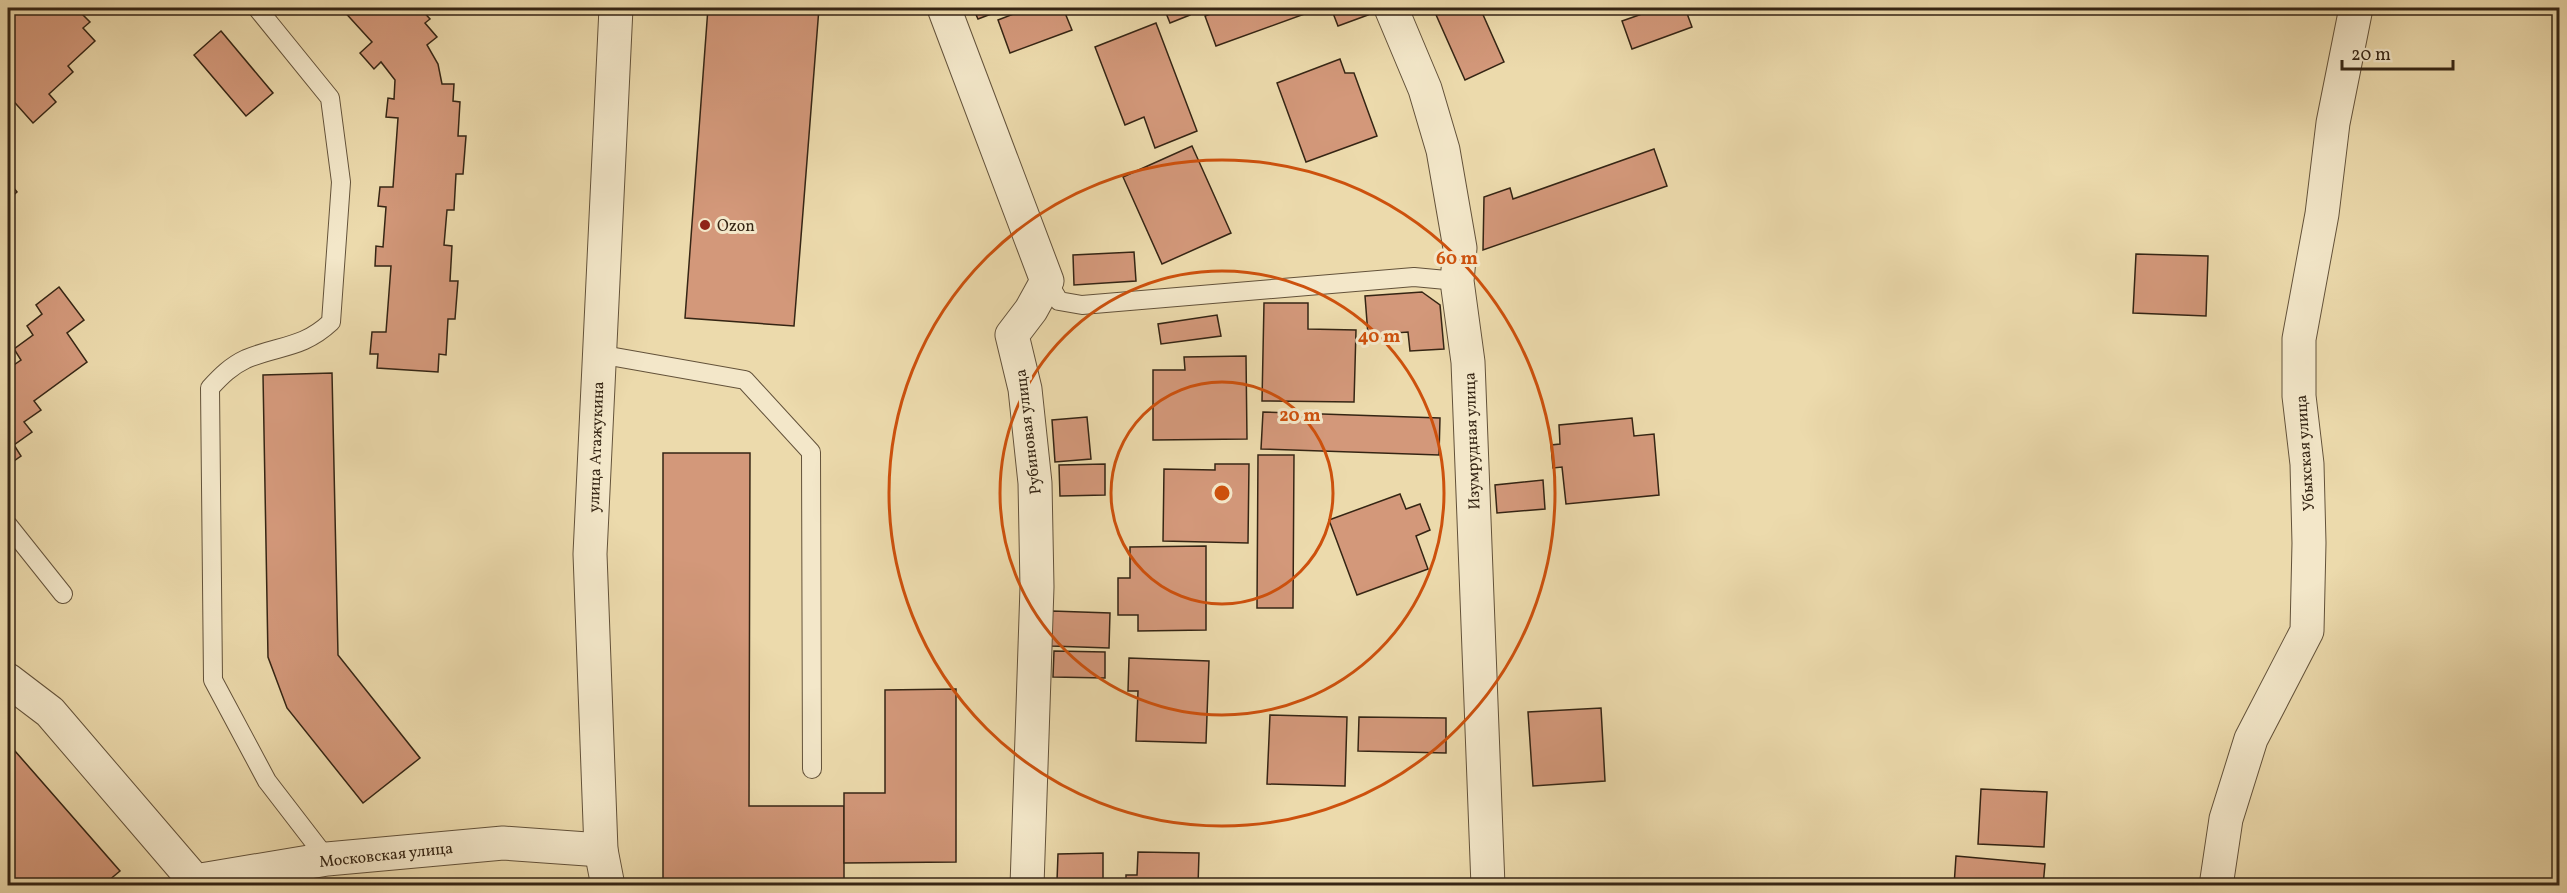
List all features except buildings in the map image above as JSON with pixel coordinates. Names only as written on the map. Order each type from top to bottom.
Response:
[{"type":"street","name":"улица Атажукина","points":[[608,885],[602,850],[590,554],[616,8]]},
{"type":"street","points":[[944,8],[1047,281]]},
{"type":"street","name":"Изумрудная улица","points":[[1391,8],[1425,89],[1443,150],[1460,248],[1458,281],[1468,362],[1488,885]]},
{"type":"street","name":"Убыхская улица","points":[[2217,885],[2226,819],[2251,739],[2307,631],[2309,543],[2307,464],[2299,396],[2299,339],[2322,214],[2332,123],[2356,8]]},
{"type":"street","name":"Рубиновая улица","points":[[1027,885],[1037,587],[1035,483],[1025,389],[1012,335],[1031,310],[1047,281]]},
{"type":"street","name":"Московская улица","points":[[8,680],[50,712],[193,883],[327,859],[503,843],[602,850]]},
{"type":"lane","points":[[257,8],[330,98],[341,182],[331,322],[316,336],[287,348],[247,359],[224,372],[210,388],[213,680],[267,781],[327,859]]},
{"type":"lane","points":[[1047,281],[1059,302],[1082,305],[1413,277],[1458,281]]},
{"type":"lane","points":[[598,354],[746,380],[811,452],[812,769]]},
{"type":"lane","points":[[8,525],[63,594]]},
{"type":"place","name":"Ozon","points":[[705,225]]}]
